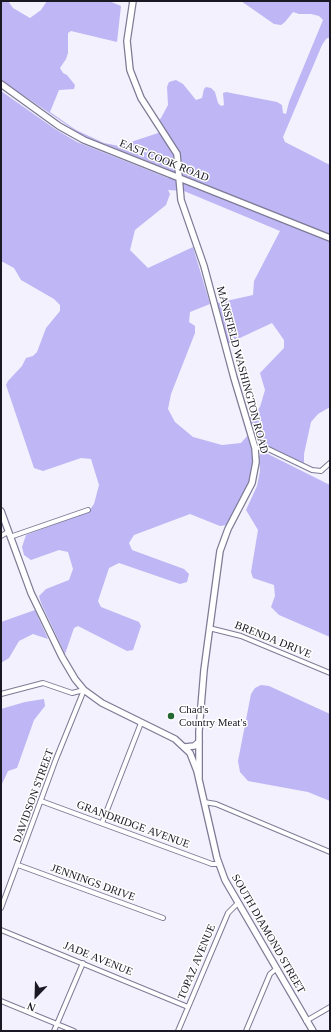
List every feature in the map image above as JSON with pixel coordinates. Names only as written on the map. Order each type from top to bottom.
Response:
[{"type":"street","name":"MANSFIELD WASHINGTON ROAD","points":[[133,1],[127,34],[130,70],[141,98],[177,154],[181,200],[204,266],[234,378],[255,448],[256,462],[254,478],[222,544],[209,628],[202,688],[199,778]]},
{"type":"street","name":"EAST COOK ROAD","points":[[1,84],[76,136],[330,238]]},
{"type":"street","points":[[255,448],[264,447],[312,470],[321,471],[330,463]]},
{"type":"street","points":[[1,536],[9,535],[88,510]]},
{"type":"street","name":"SOUTH DIAMOND STREET","points":[[1,511],[28,586],[51,636],[68,668],[84,690],[110,708],[175,738],[189,752],[199,778],[218,864],[227,886],[313,1031]]},
{"type":"street","name":"BRENDA DRIVE","points":[[209,628],[241,636],[330,673]]},
{"type":"street","points":[[1,694],[43,683],[68,692],[79,693],[84,690]]},
{"type":"street","name":"DAVIDSON STREET","points":[[1,908],[84,690]]},
{"type":"street","points":[[102,823],[141,723]]},
{"type":"street","points":[[185,747],[194,746],[199,742]]},
{"type":"street","name":"GRANDRIDGE AVENUE","points":[[41,801],[212,864],[218,864]]},
{"type":"street","points":[[204,802],[216,804],[330,852]]},
{"type":"street","name":"JENNINGS DRIVE","points":[[18,865],[162,918]]},
{"type":"street","name":"TOPAZ AVENUE","points":[[178,1031],[228,913],[238,904]]},
{"type":"street","name":"JADE AVENUE","points":[[1,930],[188,1007]]},
{"type":"street","points":[[54,1031],[83,963]]},
{"type":"street","points":[[246,1031],[270,974],[276,969]]},
{"type":"street","points":[[1,1001],[74,1031]]},
{"type":"street","points":[[306,1020],[330,1007]]},
{"type":"shaded area","points":[[1,1],[8,1],[13,8],[30,18],[41,10],[47,1],[109,1],[121,6],[117,42],[71,31],[68,33],[68,53],[60,68],[75,85],[74,89],[59,90],[50,112],[76,130],[104,143],[119,146],[161,132],[164,129],[159,120],[168,105],[167,87],[169,82],[176,80],[183,84],[196,100],[202,98],[206,87],[211,88],[215,92],[218,103],[221,106],[224,105],[223,93],[226,92],[277,102],[282,105],[283,113],[286,114],[289,102],[323,20],[319,16],[293,12],[281,25],[274,24],[241,1],[330,1],[330,37],[326,39],[322,45],[283,137],[285,142],[330,165],[330,235],[187,178],[193,186],[330,241],[330,407],[318,414],[311,422],[304,454],[304,463],[259,442],[251,432],[249,417],[260,407],[265,390],[260,373],[284,348],[284,340],[272,323],[227,344],[217,303],[253,295],[254,281],[280,231],[184,191],[168,190],[170,194],[166,205],[135,230],[130,250],[148,268],[193,247],[210,304],[190,312],[189,322],[195,326],[195,333],[171,394],[168,409],[175,422],[193,437],[222,445],[241,443],[248,435],[252,446],[254,465],[253,477],[227,525],[220,526],[190,514],[134,535],[129,543],[132,550],[184,569],[189,574],[187,582],[180,584],[119,563],[109,568],[98,601],[101,607],[139,622],[141,626],[133,650],[127,651],[78,626],[74,628],[65,654],[39,596],[46,589],[69,580],[73,569],[68,552],[59,550],[31,560],[24,555],[22,547],[26,535],[89,511],[94,504],[99,485],[91,459],[81,458],[43,471],[34,468],[6,385],[22,366],[26,358],[33,356],[37,352],[46,328],[60,311],[60,305],[54,299],[21,280],[14,268],[1,261],[1,91],[55,129],[77,142],[168,178],[167,169],[80,134],[1,80]]},
{"type":"shaded area","points":[[261,453],[266,453],[330,485],[330,637],[279,615],[271,607],[275,596],[274,585],[253,578],[251,572],[258,530],[246,510],[257,486],[260,471],[259,457]]},
{"type":"shaded area","points":[[35,610],[48,639],[33,634],[19,641],[9,658],[1,663],[1,622]]},
{"type":"shaded area","points":[[261,685],[269,686],[330,714],[330,801],[308,792],[248,781],[240,772],[238,761],[251,694],[255,688]]},
{"type":"shaded area","points":[[44,699],[45,706],[34,720],[17,768],[8,771],[1,786],[1,709],[25,702]]},
{"type":"place","name":"Chad's Country Meat's","points":[[171,716]]}]
